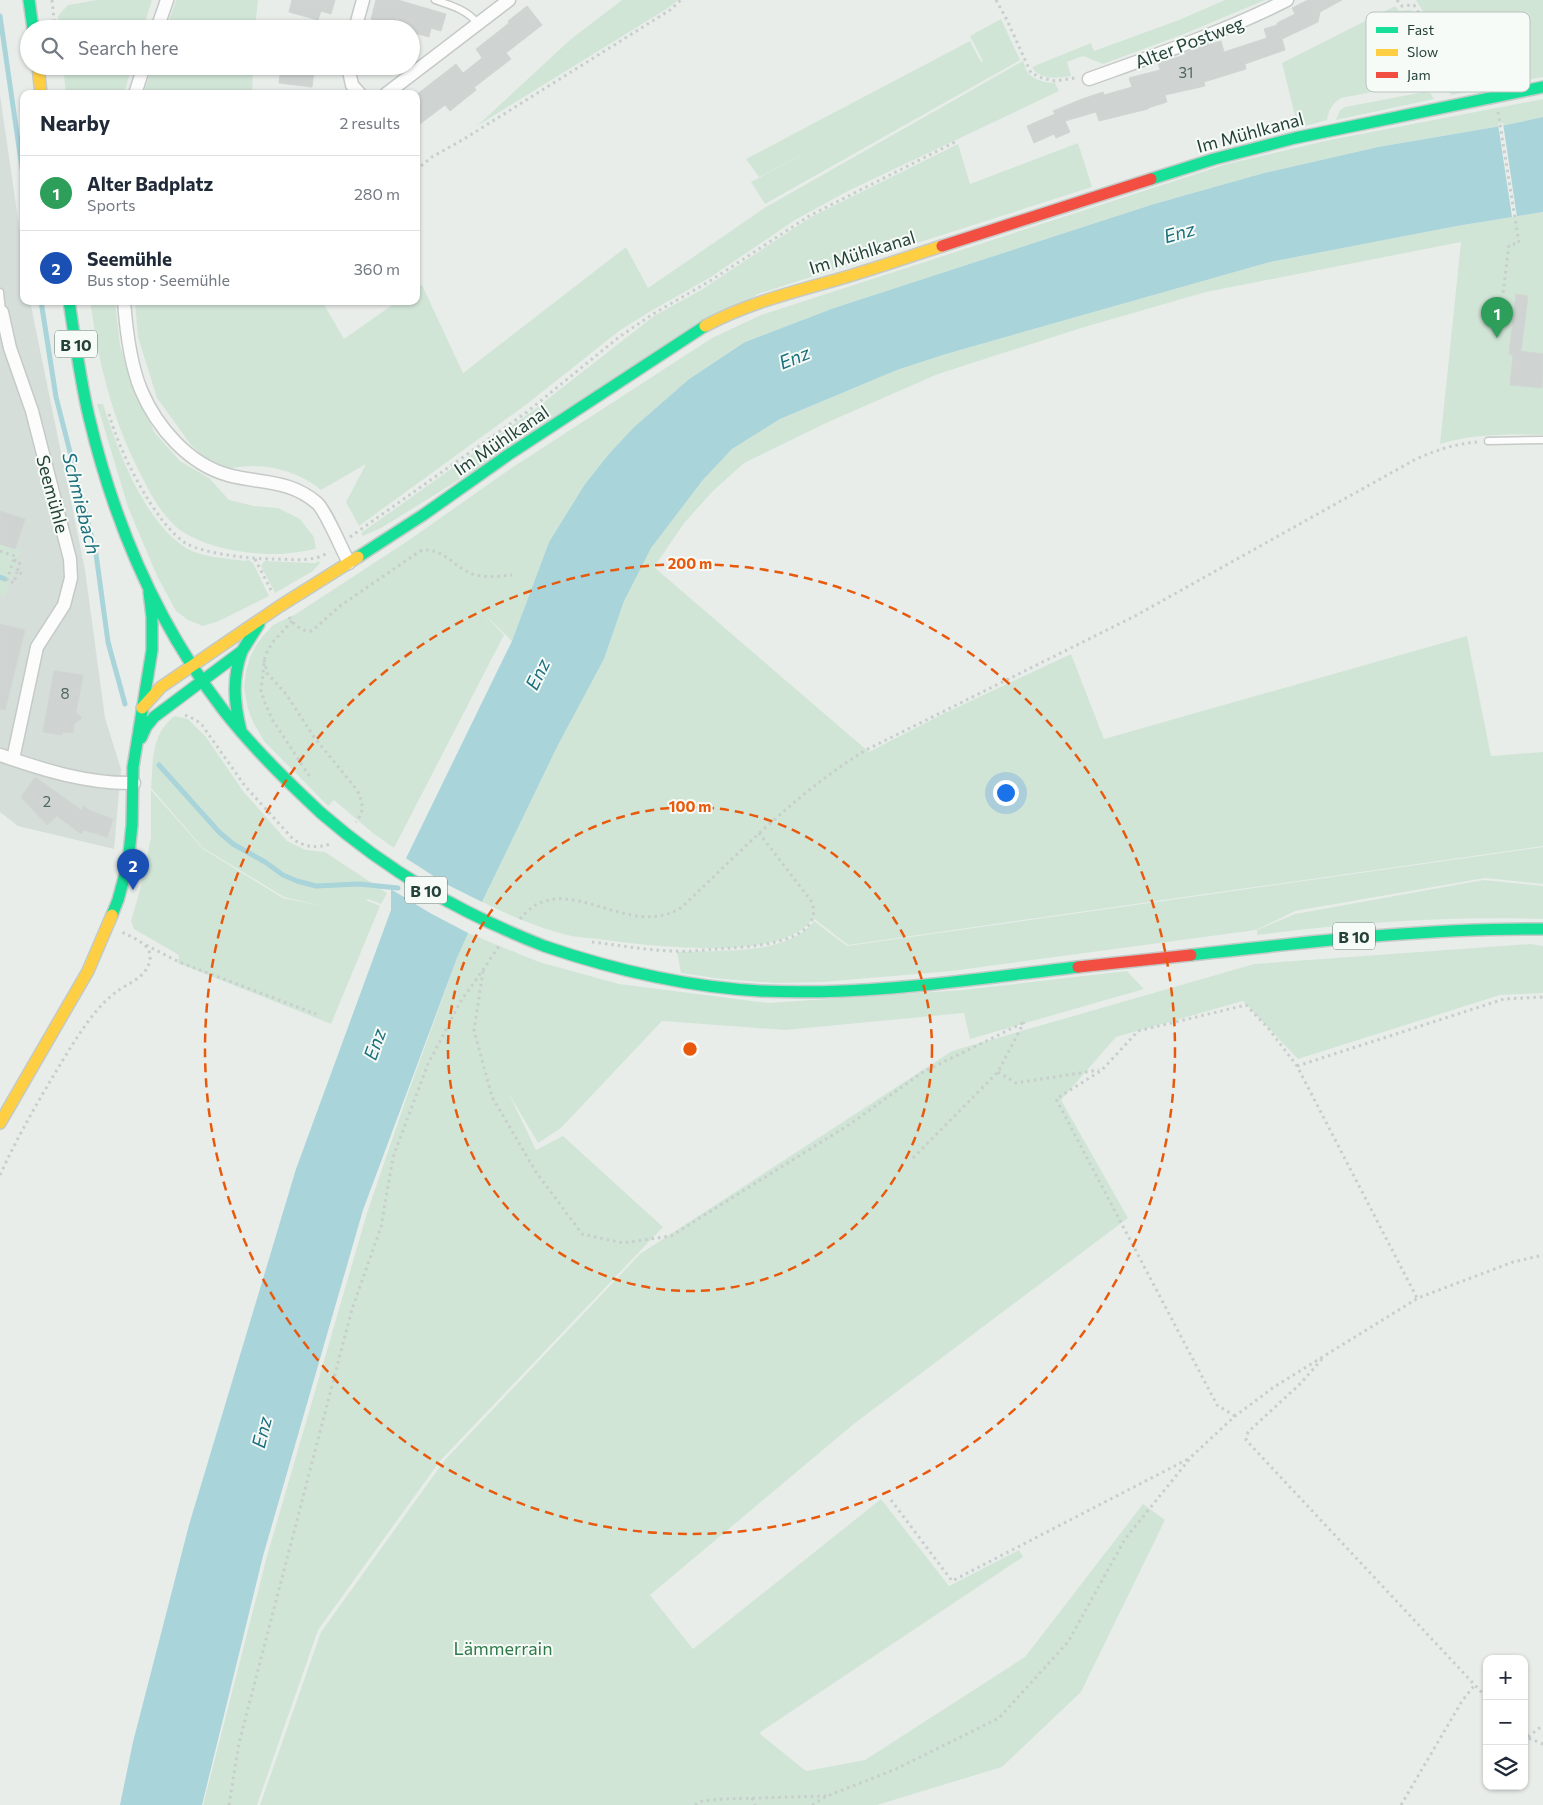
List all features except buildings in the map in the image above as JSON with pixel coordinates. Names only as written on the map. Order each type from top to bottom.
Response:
[{"type":"street","points":[[29,0],[32,20]]},
{"type":"street","points":[[160,20],[167,0]]},
{"type":"street","points":[[358,20],[363,0]]},
{"type":"street","points":[[420,68],[508,0]]},
{"type":"street","name":"Alter Postweg","points":[[1088,79],[1188,44],[1258,15],[1288,0]]},
{"type":"street","points":[[39,75],[41,90]]},
{"type":"street","points":[[136,90],[141,75]]},
{"type":"street","points":[[350,75],[352,85],[356,90]]},
{"type":"street","points":[[391,90],[411,75]]},
{"type":"street","name":"Im Mühlkanal","points":[[1530,90],[1543,87]]},
{"type":"street","name":"Im Mühlkanal","points":[[142,708],[152,695],[264,616],[423,515],[508,456],[699,330],[756,303],[839,279],[1256,146],[1333,128],[1517,92]]},
{"type":"street","name":"B 10","points":[[70,305],[89,418],[114,502],[127,538],[164,618],[213,696],[241,731],[279,773],[321,813],[364,849],[426,891],[492,925],[571,956],[689,984],[759,991],[827,992],[902,986],[1326,938],[1467,929],[1543,929]]},
{"type":"street","points":[[124,305],[128,342],[140,389],[162,426],[186,452],[211,469],[230,475],[289,486],[319,504],[349,563]]},
{"type":"street","name":"Seemühle","points":[[2,312],[10,348],[32,411],[70,559],[71,578],[64,605],[37,647],[13,759]]},
{"type":"street","points":[[0,1123],[88,971],[118,900],[128,863],[132,825],[134,766],[153,641],[148,585]]},
{"type":"street","name":"Im Mühlkanal","points":[[137,746],[146,727],[154,717],[242,651],[264,616]]},
{"type":"street","points":[[241,731],[237,718],[234,676],[242,651]]},
{"type":"street","points":[[0,755],[53,772],[87,780],[134,783]]},
{"type":"lane","points":[[435,0],[459,9],[474,18],[478,24]]},
{"type":"lane","points":[[0,292],[2,312]]},
{"type":"lane","points":[[1488,441],[1543,440]]},
{"type":"path","points":[[52,0],[53,20]]},
{"type":"path","points":[[420,167],[432,157],[464,139],[670,10],[682,0]]},
{"type":"path","points":[[996,0],[1031,73],[1055,81],[1070,80],[1087,74],[1088,79]]},
{"type":"path","points":[[1397,0],[1402,6],[1414,5],[1418,12]]},
{"type":"path","points":[[1499,118],[1519,243],[1509,245],[1503,293]]},
{"type":"path","points":[[108,412],[126,460],[157,513],[174,534],[185,543],[200,549],[255,559],[312,559],[325,554],[527,412],[620,337],[653,314],[710,281],[809,216],[957,141]]},
{"type":"path","points":[[518,922],[534,905],[555,898],[573,900],[642,918],[669,915],[682,907],[759,833],[820,780],[843,764],[893,736],[1135,616],[1416,459],[1435,450],[1457,444],[1488,441]]},
{"type":"path","points":[[0,551],[15,556],[8,580],[14,583],[20,562],[14,560]]},
{"type":"path","points":[[313,781],[272,719],[264,703],[262,691],[265,656],[272,643],[292,621],[308,632],[316,629],[340,606],[420,551],[439,552],[465,570],[476,575],[512,575]]},
{"type":"path","points":[[255,559],[280,606]]},
{"type":"path","points":[[17,572],[25,575]]},
{"type":"path","points":[[586,941],[676,952],[749,947],[783,940],[798,934],[814,918],[815,913],[812,902],[759,833]]},
{"type":"path","points":[[118,930],[179,962],[316,1014]]},
{"type":"path","points":[[228,1805],[239,1743],[352,1310],[381,1227],[393,1158],[428,1064],[462,999],[502,941]]},
{"type":"path","points":[[0,1175],[30,1115],[84,1028],[108,998],[141,976],[148,967],[150,956],[144,944]]},
{"type":"path","points":[[483,970],[474,1030],[492,1097],[536,1172],[582,1234],[623,1243],[671,1236],[850,1124],[922,1072],[1025,1022],[998,1072],[913,1158]]},
{"type":"path","points":[[1297,1066],[1504,999],[1543,997]]},
{"type":"path","points":[[1235,1416],[1217,1406],[1056,1099],[1102,1070],[1138,1031],[1246,1005],[1268,1028],[1297,1066],[1418,1298]]},
{"type":"path","points":[[998,1072],[1016,1083],[1102,1070]]},
{"type":"path","points":[[812,1805],[827,1796],[896,1769],[999,1718],[1068,1642],[1125,1539],[1192,1456],[1235,1416],[1274,1387],[1418,1298],[1513,1262],[1543,1255]]},
{"type":"path","points":[[1326,1354],[1301,1383],[1248,1432],[1246,1440],[1483,1694]]},
{"type":"path","points":[[891,1500],[952,1581],[1192,1456]]},
{"type":"path","points":[[1401,1805],[1462,1701],[1474,1686]]},
{"type":"path","points":[[1543,1725],[1528,1738],[1543,1744]]},
{"type":"path","points":[[695,1805],[702,1801],[827,1796]]},
{"type":"path","points":[[752,1798],[755,1805]]},
{"type":"shaded area","points":[[0,95],[20,232],[20,305],[31,305],[85,570],[105,718],[121,769],[114,849],[18,826],[0,812]]},
{"type":"green space","points":[[97,0],[152,0],[146,20],[58,20],[58,16],[68,5]]},
{"type":"green space","points":[[176,0],[258,0],[256,20],[169,20]]},
{"type":"green space","points":[[622,0],[678,0],[477,126],[571,39]]},
{"type":"green space","points":[[1225,0],[1265,0],[1184,34],[1103,64],[1083,56],[1067,62],[1071,76],[1044,77],[1039,75],[1032,67],[1091,43],[1094,51],[1179,20]]},
{"type":"green space","points":[[1416,0],[1543,0],[1543,77],[1530,80],[1530,12],[1423,12]]},
{"type":"green space","points":[[1395,6],[1399,11],[1411,10],[1412,12],[1383,12]]},
{"type":"green space","points":[[1001,19],[1020,60],[765,204],[751,182],[818,146],[759,177],[746,159],[970,41],[981,62],[983,61],[970,36]]},
{"type":"green space","points":[[1366,21],[1366,92],[1372,92],[1341,98],[1331,107],[1327,120],[1298,128],[1282,63]]},
{"type":"green space","points":[[1023,61],[1027,72],[1034,78],[1055,83],[1059,91],[848,191],[795,220],[711,277],[619,331],[527,404],[359,526],[346,502],[366,464],[321,490],[290,472],[254,466],[230,469],[203,456],[191,445],[157,398],[138,337],[135,305],[324,305],[344,339],[392,305],[420,305],[420,286],[422,285],[463,373],[626,247],[648,288],[766,207]]},
{"type":"green space","points":[[64,75],[129,75],[125,90],[66,90]]},
{"type":"green space","points":[[150,75],[253,75],[252,90],[144,90]]},
{"type":"green space","points":[[1424,92],[1430,93],[1434,99],[1336,120],[1340,110],[1345,107]]},
{"type":"green space","points":[[1450,92],[1466,92],[1451,95]]},
{"type":"green space","points":[[1543,99],[1543,117],[1378,147],[1264,173],[1154,204],[834,308],[745,342],[689,379],[633,428],[585,484],[549,542],[512,641],[482,612],[504,635],[394,848],[374,834],[334,800],[328,806],[264,741],[253,722],[248,709],[244,688],[246,671],[255,647],[273,625],[296,614],[409,540],[513,467],[712,338],[761,315],[1227,164],[1325,141]]},
{"type":"green space","points":[[1078,143],[1092,187],[758,294],[383,527],[363,536],[361,533],[531,412],[654,316],[701,290],[811,217],[958,144],[970,184]]},
{"type":"green space","points":[[1543,212],[1543,435],[1478,436],[1440,444],[1461,242],[1206,292],[1081,328],[938,374],[826,423],[744,463],[713,491],[685,522],[654,567],[869,752],[943,714],[1071,654],[1104,739],[1467,636],[1491,756],[1543,752],[1543,846],[848,945],[813,918],[798,932],[775,941],[747,946],[683,948],[572,936],[534,925],[482,902],[558,745],[604,659],[624,601],[650,548],[702,481],[732,449],[780,419],[897,370],[946,354],[1270,262],[1457,226]]},
{"type":"green space","points":[[91,305],[115,305],[120,345],[134,391],[155,433],[180,461],[209,478],[229,500],[254,506],[278,508],[300,519],[314,537],[316,549],[282,554],[229,550],[191,537],[174,525],[158,506],[130,453],[111,400]]},
{"type":"green space","points":[[97,404],[103,404],[125,465],[136,487],[161,526],[192,551],[211,556],[249,560],[253,563],[269,596],[219,621],[203,626],[188,620],[176,611],[157,576],[128,507]]},
{"type":"green space","points":[[0,544],[20,550],[5,596],[0,595]]},
{"type":"green space","points":[[264,561],[315,563],[319,561],[320,563],[313,571],[275,593],[261,566]]},
{"type":"green space","points":[[175,716],[188,719],[206,737],[243,791],[287,841],[306,850],[325,852],[387,893],[381,904],[366,900],[380,906],[331,1024],[178,963],[179,955],[134,929],[131,921],[140,890],[151,837],[151,790],[203,849],[283,898],[322,906],[284,897],[203,848],[151,788],[153,758],[157,739],[167,723]]},
{"type":"green space","points":[[1543,847],[1543,884],[1485,878],[1295,911],[1256,930],[952,971],[823,982],[775,983],[722,979],[681,973],[677,952],[731,951],[770,946],[802,932],[814,921],[847,946]]},
{"type":"green space","points":[[1483,880],[1543,886],[1543,919],[1507,918],[1400,921],[1257,935],[1257,930],[1295,914]]},
{"type":"green space","points":[[468,933],[539,962],[619,984],[768,1003],[963,990],[1127,971],[1144,989],[970,1039],[964,1013],[785,1030],[662,1021],[561,1128],[538,1143],[509,1094],[536,1150],[563,1136],[663,1227],[440,1461],[318,1630],[257,1805],[203,1805],[267,1556],[367,1213],[407,1096],[457,958]]},
{"type":"green space","name":"Lämmerrain","points":[[1531,944],[1543,946],[1543,993],[1500,995],[1298,1059],[1243,1001],[1116,1037],[1061,1100],[1128,1218],[855,1423],[650,1595],[693,1649],[881,1499],[949,1586],[1019,1550],[1023,1557],[759,1733],[806,1771],[865,1760],[1025,1657],[1143,1504],[1165,1520],[1081,1692],[1002,1767],[877,1805],[260,1805],[321,1632],[444,1461],[640,1254],[952,1051],[1254,964]]},
{"type":"water","name":"Enz","points":[[1543,117],[1543,212],[1457,226],[1270,262],[946,354],[897,370],[780,419],[732,449],[702,481],[651,548],[624,601],[604,659],[558,745],[457,958],[363,1210],[263,1556],[202,1805],[120,1805],[133,1742],[189,1525],[296,1169],[391,910],[391,889],[512,641],[549,542],[585,484],[608,455],[633,428],[689,379],[745,342],[834,308],[1154,204],[1264,173],[1378,147]]},
{"type":"pier","points":[[1503,123],[1517,217],[1512,217],[1498,124]]},
{"type":"pier","points":[[404,857],[446,884],[484,903],[470,934],[389,888]]},
{"type":"waterway","name":"Schmiebach","points":[[0,16],[20,154]]},
{"type":"waterway","name":"Schmiebach","points":[[42,305],[56,397],[96,554],[108,642],[125,704]]},
{"type":"waterway","points":[[0,577],[5,579]]},
{"type":"waterway","name":"Schmiebach","points":[[159,765],[219,832],[233,844],[265,862],[283,875],[316,886],[359,884],[398,888]]},
{"type":"traffic: fast","points":[[29,0],[32,20]]},
{"type":"traffic: fast","points":[[1530,90],[1543,87]]},
{"type":"traffic: fast","points":[[1151,179],[1214,159],[1295,138],[1519,92]]},
{"type":"traffic: fast","points":[[70,305],[83,388],[99,457],[125,534],[159,608],[200,678],[235,725],[258,751],[321,813]]},
{"type":"traffic: fast","points":[[358,557],[423,515],[508,455],[705,326]]},
{"type":"traffic: fast","points":[[112,915],[128,863],[132,825],[133,767],[152,650],[152,617],[149,592]]},
{"type":"traffic: fast","points":[[141,738],[146,727],[154,717],[242,651],[259,624]]},
{"type":"traffic: fast","points":[[241,731],[235,681],[242,651]]},
{"type":"traffic: fast","points":[[321,813],[373,854],[426,889],[483,920],[544,946]]},
{"type":"traffic: fast","points":[[1191,955],[1411,933],[1543,929]]},
{"type":"traffic: fast","points":[[544,946],[597,963],[651,976],[706,986],[761,991],[801,992],[880,989],[1078,967]]},
{"type":"traffic: slow","points":[[39,75],[41,90]]},
{"type":"traffic: slow","points":[[705,326],[771,299],[942,246]]},
{"type":"traffic: slow","points":[[142,708],[161,687],[280,606],[358,557]]},
{"type":"traffic: slow","points":[[0,1123],[88,971],[112,915]]},
{"type":"traffic: jam","points":[[942,246],[1151,179]]},
{"type":"traffic: jam","points":[[1078,967],[1191,955]]},
{"type":"place","name":"Alter Badplatz","points":[[1497,338]]},
{"type":"place","name":"Seemühle","points":[[133,890]]}]
